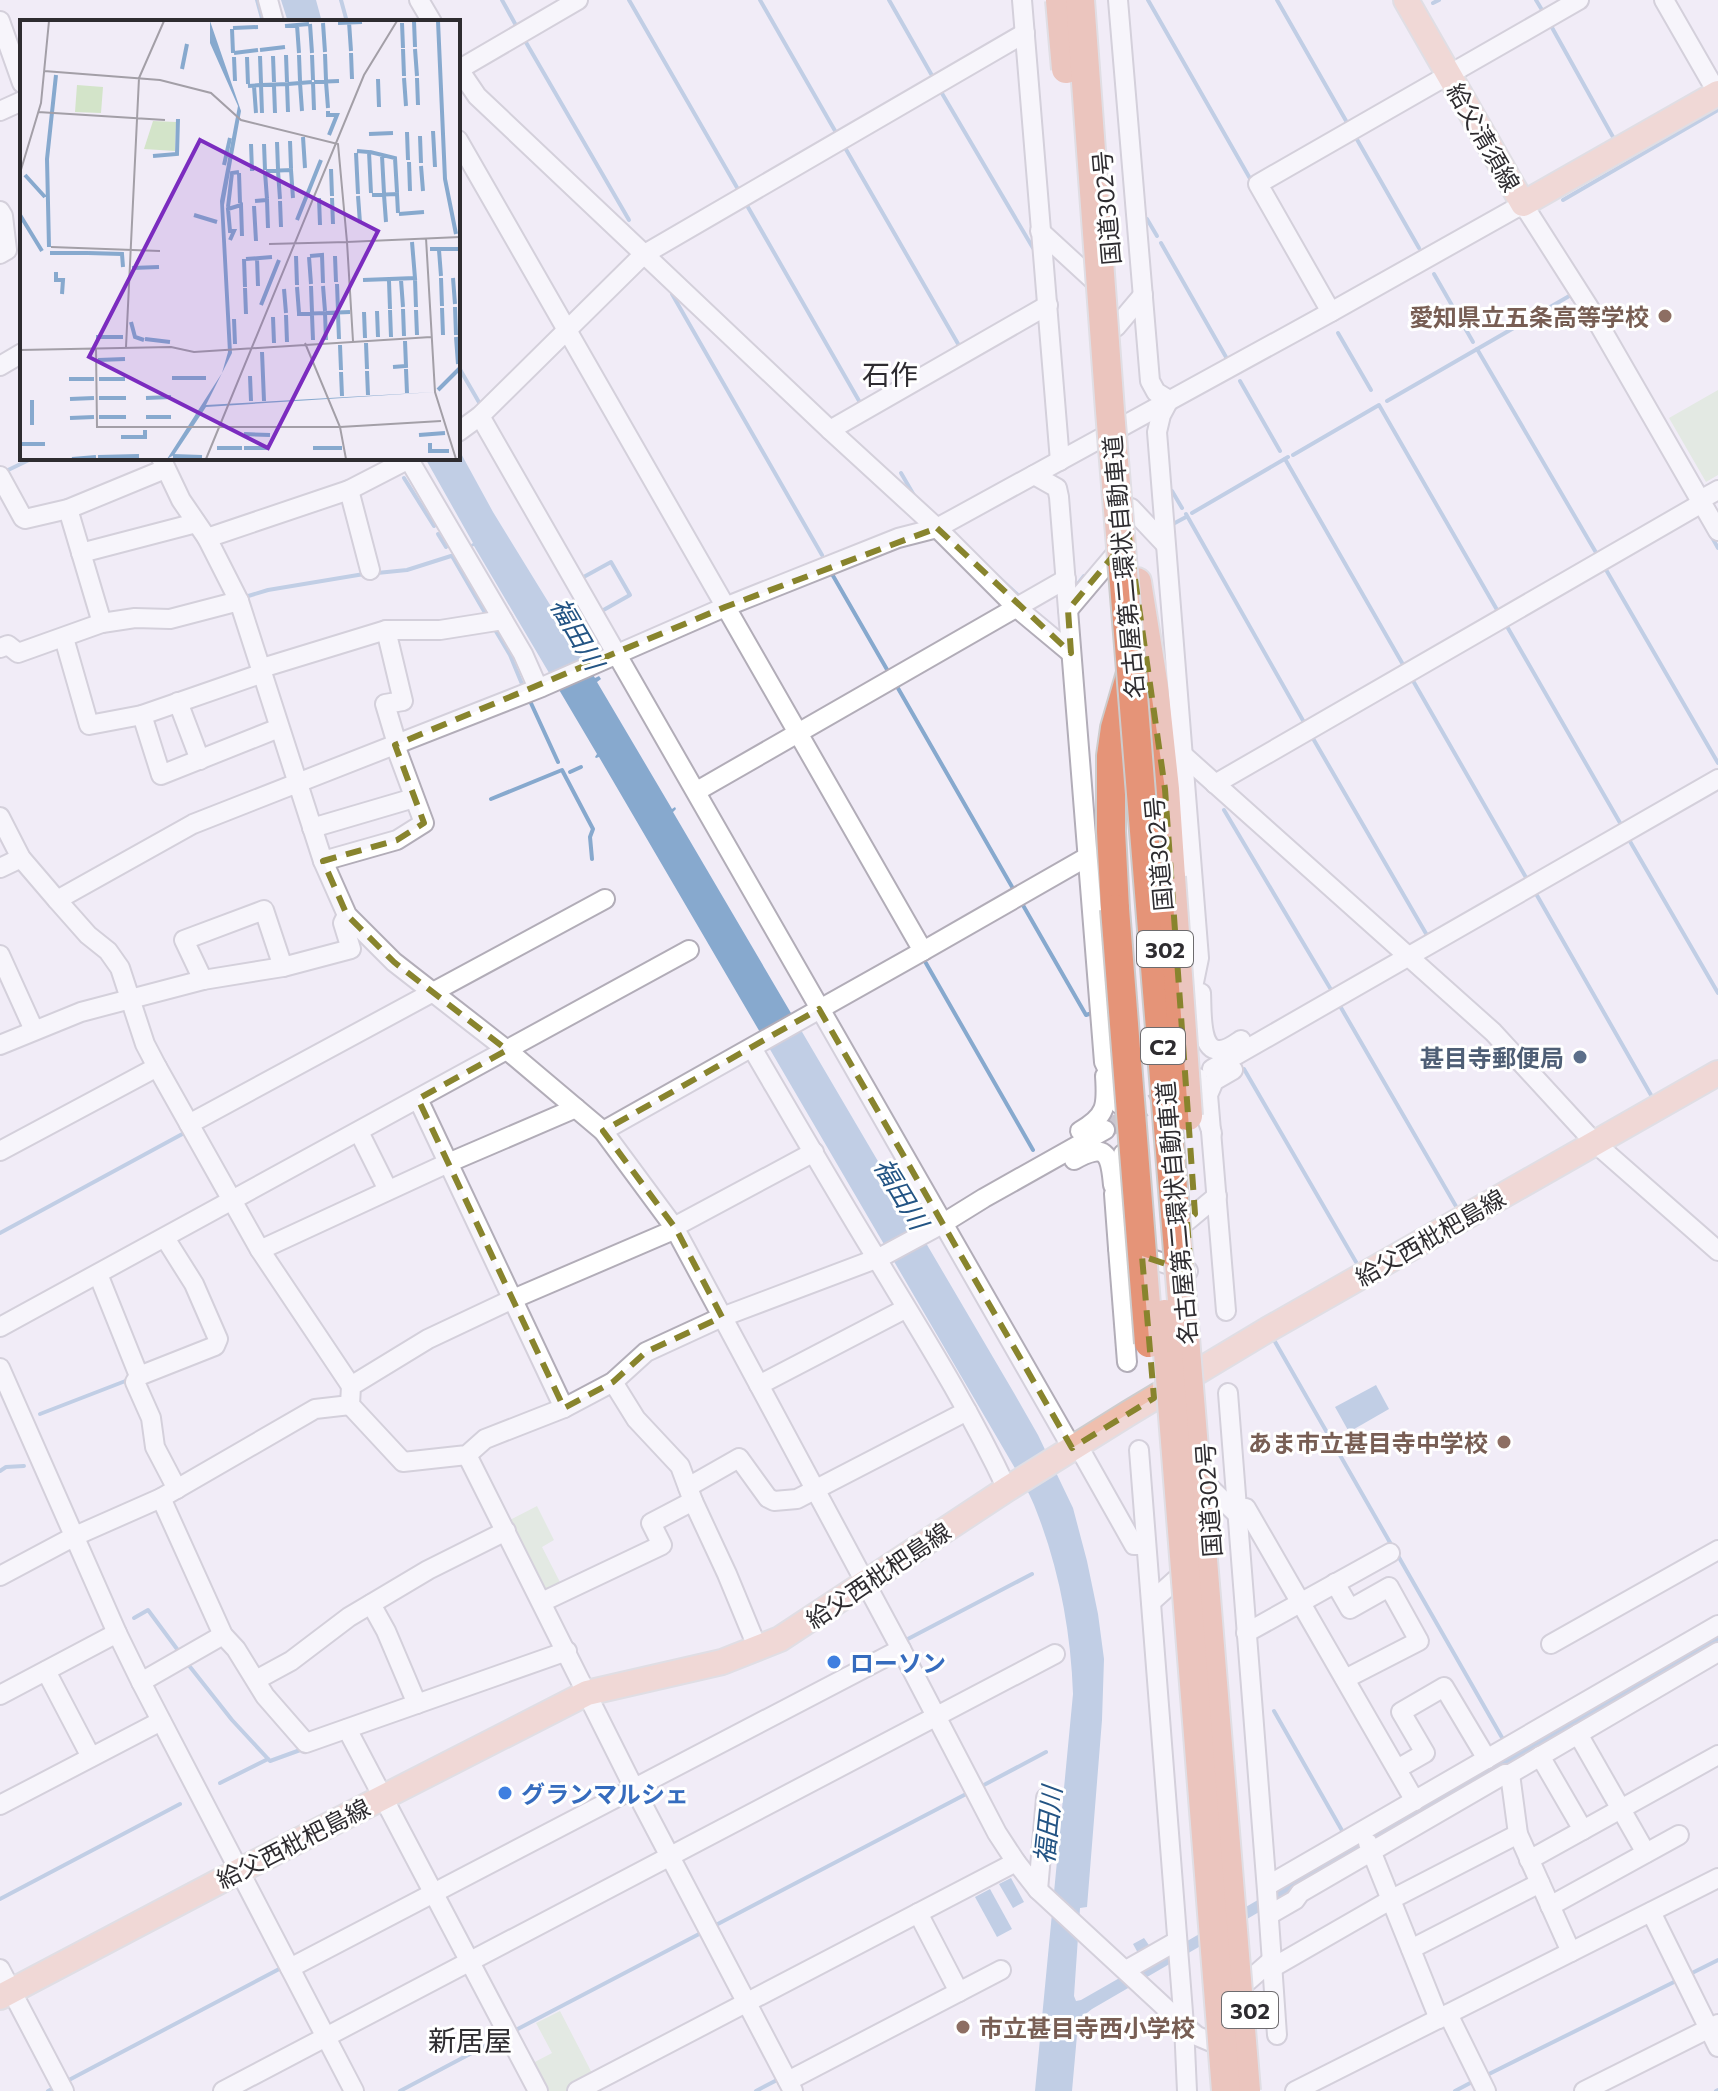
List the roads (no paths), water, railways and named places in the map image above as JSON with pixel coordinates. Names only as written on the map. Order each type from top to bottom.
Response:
[{"type":"highway","name":"名古屋第二環状自動車道","points":[[1060,0],[1142,994],[1226,2091]]},
{"type":"highway","name":"名古屋第二環状自動車道","points":[[1080,0],[1111,426],[1246,2091]]},
{"type":"highway","name":"国道302号","points":[[1090,0],[1212,1547],[1258,1892],[1243,1928],[1264,1969],[1255,2061],[1257,2091]]},
{"type":"highway","points":[[1137,582],[1154,687],[1165,789],[1215,1475],[1222,1789]]},
{"type":"highway","points":[[1140,640],[1115,728],[1111,756],[1115,909],[1160,1482],[1199,1760]]},
{"type":"main road","name":"給父清須線","points":[[1406,0],[1523,204],[1718,94]]},
{"type":"main road","name":"給父西枇杷島線","points":[[6,1994],[587,1693],[722,1662],[758,1649],[797,1628],[1070,1448],[1292,1316],[1718,1073]]},
{"type":"street","points":[[268,0],[273,20]]},
{"type":"street","points":[[419,0],[431,20]]},
{"type":"street","points":[[460,68],[578,0]]},
{"type":"street","points":[[1022,0],[1060,461]]},
{"type":"street","points":[[1118,0],[1150,381],[1156,392],[1169,400]]},
{"type":"street","points":[[1331,312],[1258,184],[1579,0]]},
{"type":"street","points":[[1664,0],[1718,94]]},
{"type":"street","points":[[0,21],[20,77]]},
{"type":"street","points":[[460,430],[480,416],[643,255],[1025,33]]},
{"type":"street","points":[[460,72],[477,96],[643,255],[937,528],[1017,608],[1071,653]]},
{"type":"street","points":[[0,111],[20,102]]},
{"type":"street","points":[[460,144],[923,951]]},
{"type":"street","points":[[57,900],[193,824],[542,687],[725,607],[898,538],[937,528],[1523,204],[1590,309],[1718,531]]},
{"type":"street","points":[[0,211],[7,250],[0,254]]},
{"type":"street","points":[[1040,231],[1115,313],[1143,295]]},
{"type":"street","points":[[830,430],[1048,305]]},
{"type":"street","points":[[0,366],[20,354]]},
{"type":"street","points":[[1169,400],[1157,432],[1206,1043],[1211,1048],[1226,1049],[1291,1013],[1334,1000]]},
{"type":"street","points":[[480,416],[697,791],[812,1013],[942,1224],[1070,1448],[1134,1545],[1146,1545]]},
{"type":"street","points":[[81,553],[202,530],[349,490],[405,460]]},
{"type":"street","points":[[410,460],[542,687]]},
{"type":"street","points":[[0,476],[23,518],[68,509],[164,461],[181,500],[202,530],[239,601],[323,861],[347,915],[394,962],[507,1050],[603,1131],[675,1228],[997,1833],[1016,1862],[1040,1892],[1091,1939],[1138,1968],[1184,2025],[1197,2036],[1255,2061]]},
{"type":"street","points":[[984,1198],[1014,1168],[1091,1125],[1104,1110],[1106,1100],[1059,497],[1057,488],[1034,475]]},
{"type":"street","points":[[349,490],[370,570]]},
{"type":"street","points":[[1215,784],[1718,490]]},
{"type":"street","points":[[68,509],[102,623]]},
{"type":"street","points":[[1068,610],[1132,521],[1165,544]]},
{"type":"street","points":[[697,791],[1066,579]]},
{"type":"street","points":[[0,648],[8,645],[18,653],[102,623],[135,618],[170,619],[239,601]]},
{"type":"street","points":[[64,638],[89,725],[142,715],[386,630],[440,630],[503,620]]},
{"type":"street","points":[[323,861],[397,840],[424,823],[385,704],[403,701],[386,630]]},
{"type":"street","points":[[178,702],[200,760]]},
{"type":"street","points":[[142,715],[161,775],[279,728]]},
{"type":"street","points":[[1183,755],[1493,1032],[1595,1143],[1718,1251]]},
{"type":"street","points":[[1212,1069],[1718,779]]},
{"type":"street","points":[[312,828],[414,798]]},
{"type":"street","points":[[0,817],[21,858],[88,935],[108,951],[120,968],[145,1044],[260,1250],[351,1395],[403,1462],[467,1455],[485,1439],[564,1408],[613,1382],[646,1352],[722,1317],[878,1257],[942,1224],[1105,1130]]},
{"type":"street","points":[[603,1131],[1087,857]]},
{"type":"street","points":[[0,868],[21,858]]},
{"type":"street","points":[[189,1124],[605,899]]},
{"type":"street","points":[[203,980],[184,940],[264,910],[283,967]]},
{"type":"street","points":[[0,1045],[81,1012],[203,980],[283,967],[351,949],[343,923],[347,915]]},
{"type":"street","points":[[0,1327],[689,950]]},
{"type":"street","points":[[0,955],[34,1030]]},
{"type":"street","points":[[1199,958],[1191,997],[1199,1096],[1212,1133]]},
{"type":"street","points":[[1226,1311],[1208,1095],[1214,1081],[1305,1030],[1334,1000]]},
{"type":"street","points":[[754,1047],[938,1358],[1008,1488]]},
{"type":"street","points":[[1104,1062],[1118,1091],[1124,1170],[1114,1194]]},
{"type":"street","points":[[0,1151],[157,1067]]},
{"type":"street","points":[[418,1099],[564,1408]]},
{"type":"street","points":[[260,1250],[576,1108]]},
{"type":"street","points":[[359,1132],[388,1190]]},
{"type":"street","points":[[984,1198],[1025,1187],[1091,1151],[1107,1156],[1111,1164],[1114,1194],[1127,1362]]},
{"type":"street","points":[[0,1576],[75,1536],[169,1493],[315,1409],[351,1395],[428,1339],[675,1228],[814,1152]]},
{"type":"street","points":[[1187,1221],[1217,1196]]},
{"type":"street","points":[[165,1238],[194,1284],[218,1339],[215,1346],[139,1376],[135,1382],[151,1418],[155,1447],[169,1493],[223,1635],[236,1649],[265,1696],[306,1743],[567,1651]]},
{"type":"street","points":[[1118,1248],[1191,1272]]},
{"type":"street","points":[[98,1274],[139,1376]]},
{"type":"street","points":[[759,1385],[901,1311]]},
{"type":"street","points":[[0,1368],[117,1633],[354,2091]]},
{"type":"street","points":[[613,1382],[636,1419],[680,1466],[758,1649]]},
{"type":"street","points":[[1228,1393],[1246,1633],[1258,1892],[1269,1915],[1264,1969],[1277,2035]]},
{"type":"street","points":[[542,1602],[662,1545],[651,1523],[739,1458],[768,1498],[774,1501],[797,1499],[967,1411]]},
{"type":"street","points":[[1139,1450],[1187,2091]]},
{"type":"street","points":[[467,1455],[634,1788],[790,2086],[1001,1970]]},
{"type":"street","points":[[1207,1485],[1237,1514]]},
{"type":"street","points":[[1237,1514],[1246,1508],[1415,1801]]},
{"type":"street","points":[[256,1680],[291,1661],[349,1617],[428,1570],[506,1531]]},
{"type":"street","points":[[1151,1602],[1212,1547]]},
{"type":"street","points":[[1551,1644],[1718,1550]]},
{"type":"street","points":[[1246,1633],[1390,1553]]},
{"type":"street","points":[[1335,1583],[1350,1609],[1389,1587],[1419,1641],[1345,1679]]},
{"type":"street","points":[[371,1604],[417,1704]]},
{"type":"street","points":[[1269,1915],[1295,1900],[1415,1801],[1718,1625]]},
{"type":"street","points":[[0,1695],[117,1633]]},
{"type":"street","points":[[141,1682],[223,1635]]},
{"type":"street","points":[[290,1968],[901,1649]]},
{"type":"street","points":[[1258,1892],[1510,1774],[1718,1652]]},
{"type":"street","points":[[223,2091],[1055,1654]]},
{"type":"street","points":[[46,1671],[91,1757]]},
{"type":"street","points":[[1397,1769],[1425,1753],[1401,1712],[1444,1687],[1487,1759]]},
{"type":"street","points":[[0,1805],[161,1721]]},
{"type":"street","points":[[347,1729],[538,2091]]},
{"type":"street","points":[[1578,1734],[1646,1853]]},
{"type":"street","points":[[1529,1860],[1718,1755]]},
{"type":"street","points":[[1540,1756],[1583,1830]]},
{"type":"street","points":[[1510,1774],[1518,1834],[1571,1952]]},
{"type":"street","points":[[1040,1892],[1046,1798]]},
{"type":"street","points":[[1264,1969],[1518,1834]]},
{"type":"street","points":[[1550,1906],[1679,1835]]},
{"type":"street","points":[[1367,1842],[1411,1949],[1486,2091]]},
{"type":"street","points":[[577,2091],[1016,1862]]},
{"type":"street","points":[[1295,2091],[1718,1878]]},
{"type":"street","points":[[1411,1949],[1540,1883]]},
{"type":"street","points":[[1651,1912],[1714,2026],[1718,2047]]},
{"type":"street","points":[[918,1913],[959,1992]]},
{"type":"street","points":[[1138,1968],[1178,1949]]},
{"type":"street","points":[[0,1969],[6,1994],[64,2091]]},
{"type":"street","points":[[1584,2091],[1714,2026]]},
{"type":"water","points":[[281,0],[316,0],[321,20],[287,20]]},
{"type":"water","points":[[460,452],[493,512],[595,678],[599,676],[601,679],[597,682],[672,809],[675,807],[673,812],[1038,1435],[1073,1508],[1098,1614],[1104,1659],[1087,1907],[1080,1908],[1076,2001],[1144,1964],[1133,1944],[1144,1938],[1158,1958],[1718,1632],[1718,1646],[1092,2009],[1078,2024],[1072,2091],[1035,2091],[1073,1694],[1070,1647],[1062,1600],[1036,1510],[1016,1470],[599,757],[595,757],[597,754],[474,546],[471,547],[473,543],[426,460],[460,460]]},
{"type":"water","points":[[1376,1385],[1389,1409],[1349,1432],[1335,1407]]},
{"type":"water","points":[[1011,1878],[1024,1902],[1013,1908],[999,1884]]},
{"type":"water","points":[[990,1889],[1012,1929],[997,1937],[975,1897]]},
{"type":"waterway","points":[[257,0],[262,20]]},
{"type":"waterway","points":[[341,0],[346,20]]},
{"type":"waterway","points":[[502,0],[518,29]]},
{"type":"waterway","points":[[629,0],[739,191]]},
{"type":"waterway","points":[[760,0],[838,136]]},
{"type":"waterway","points":[[889,0],[934,79]]},
{"type":"waterway","points":[[1148,0],[1252,182]]},
{"type":"waterway","points":[[1277,0],[1349,126]]},
{"type":"waterway","points":[[1433,3],[1439,0]]},
{"type":"waterway","points":[[1536,0],[1545,15]]},
{"type":"waterway","points":[[1550,24],[1613,137]]},
{"type":"waterway","points":[[524,39],[629,220]]},
{"type":"waterway","points":[[940,90],[1033,248]]},
{"type":"waterway","points":[[1563,200],[1718,110]]},
{"type":"waterway","points":[[1355,136],[1419,248]]},
{"type":"waterway","points":[[844,146],[961,349]]},
{"type":"waterway","points":[[745,202],[862,406]]},
{"type":"waterway","points":[[1147,219],[1157,236]]},
{"type":"waterway","points":[[1161,243],[1226,357]]},
{"type":"waterway","points":[[1434,274],[1473,342]]},
{"type":"waterway","points":[[672,294],[822,555]]},
{"type":"waterway","points":[[1387,401],[1571,295],[1573,299]]},
{"type":"waterway","points":[[1338,333],[1371,390]]},
{"type":"waterway","points":[[1477,349],[1598,556]]},
{"type":"waterway","points":[[460,369],[480,404]]},
{"type":"waterway","points":[[1240,381],[1280,451]]},
{"type":"waterway","points":[[1293,455],[1379,405],[1500,615]]},
{"type":"waterway","points":[[1192,513],[1288,457]]},
{"type":"waterway","points":[[1285,459],[1405,668]]},
{"type":"waterway","points":[[4,472],[29,460]]},
{"type":"waterway","points":[[901,473],[915,497]]},
{"type":"waterway","points":[[404,478],[434,526]]},
{"type":"waterway","points":[[1172,491],[1182,508]]},
{"type":"waterway","points":[[1186,514],[1305,724]]},
{"type":"waterway","points":[[1173,524],[1186,517]]},
{"type":"waterway","points":[[1709,532],[1718,548]]},
{"type":"waterway","points":[[438,534],[446,547]]},
{"type":"waterway","points":[[377,573],[407,570],[451,556]]},
{"type":"waterway","points":[[452,556],[488,618]]},
{"type":"waterway","points":[[580,579],[611,562],[630,595],[601,614]]},
{"type":"waterway","points":[[1605,568],[1718,763]]},
{"type":"waterway","points":[[994,573],[1020,597]]},
{"type":"waterway","points":[[245,597],[268,590],[364,574]]},
{"type":"waterway","points":[[832,574],[889,673]]},
{"type":"waterway","points":[[1073,590],[1084,576]]},
{"type":"waterway","points":[[1505,623],[1623,828]]},
{"type":"waterway","points":[[494,628],[522,684]]},
{"type":"waterway","points":[[1412,679],[1528,881]]},
{"type":"waterway","points":[[895,683],[1015,892]]},
{"type":"waterway","points":[[530,701],[558,762]]},
{"type":"waterway","points":[[1311,735],[1428,937]]},
{"type":"waterway","points":[[570,772],[581,767]]},
{"type":"waterway","points":[[491,799],[562,770],[593,829],[590,837],[592,859]]},
{"type":"waterway","points":[[1224,810],[1330,988]]},
{"type":"waterway","points":[[1628,838],[1718,993]]},
{"type":"waterway","points":[[1535,892],[1651,1095]]},
{"type":"waterway","points":[[1020,900],[1086,1015],[1089,1014]]},
{"type":"waterway","points":[[923,958],[1033,1150]]},
{"type":"waterway","points":[[1340,1006],[1457,1208]]},
{"type":"waterway","points":[[1244,1069],[1356,1262]]},
{"type":"waterway","points":[[0,1233],[186,1132]]},
{"type":"waterway","points":[[1274,1340],[1392,1546]]},
{"type":"waterway","points":[[40,1414],[128,1380]]},
{"type":"waterway","points":[[0,1471],[6,1467],[24,1466]]},
{"type":"waterway","points":[[1397,1554],[1504,1741]]},
{"type":"waterway","points":[[904,1641],[1032,1574]]},
{"type":"waterway","points":[[134,1618],[148,1610],[180,1653]]},
{"type":"waterway","points":[[187,1663],[232,1720],[270,1761],[303,1749]]},
{"type":"waterway","points":[[1274,1711],[1344,1834]]},
{"type":"waterway","points":[[982,1786],[1046,1752]]},
{"type":"waterway","points":[[220,1783],[268,1759]]},
{"type":"waterway","points":[[714,1926],[968,1793]]},
{"type":"waterway","points":[[0,1899],[180,1804]]},
{"type":"waterway","points":[[512,2032],[701,1933]]},
{"type":"waterway","points":[[1688,1975],[1718,1960]]},
{"type":"waterway","points":[[67,2081],[283,1967]]},
{"type":"waterway","points":[[1485,2076],[1678,1980]]},
{"type":"waterway","points":[[400,2091],[502,2037]]},
{"type":"waterway","points":[[756,2091],[777,2080]]},
{"type":"waterway","points":[[1455,2091],[1474,2081]]},
{"type":"waterway","points":[[48,2091],[52,2089]]},
{"type":"tunnel","points":[[1105,1130],[1172,1092]]},
{"type":"place","name":"愛知県立五条高等学校","points":[[1665,316]]},
{"type":"place","name":"甚目寺郵便局","points":[[1580,1057]]},
{"type":"place","name":"あま市立甚目寺中学校","points":[[1504,1442]]},
{"type":"place","name":"ローソン","points":[[834,1662]]},
{"type":"place","name":"グランマルシェ","points":[[505,1793]]},
{"type":"place","name":"市立甚目寺西小学校","points":[[963,2027]]},
{"type":"district","name":"石作","points":[[890,374]]},
{"type":"district","name":"新居屋","points":[[470,2040]]},
{"type":"water label","name":"福田川","points":[[578,633]]},
{"type":"water label","name":"福田川","points":[[902,1193]]},
{"type":"water label","name":"福田川","points":[[1047,1825]]}]
